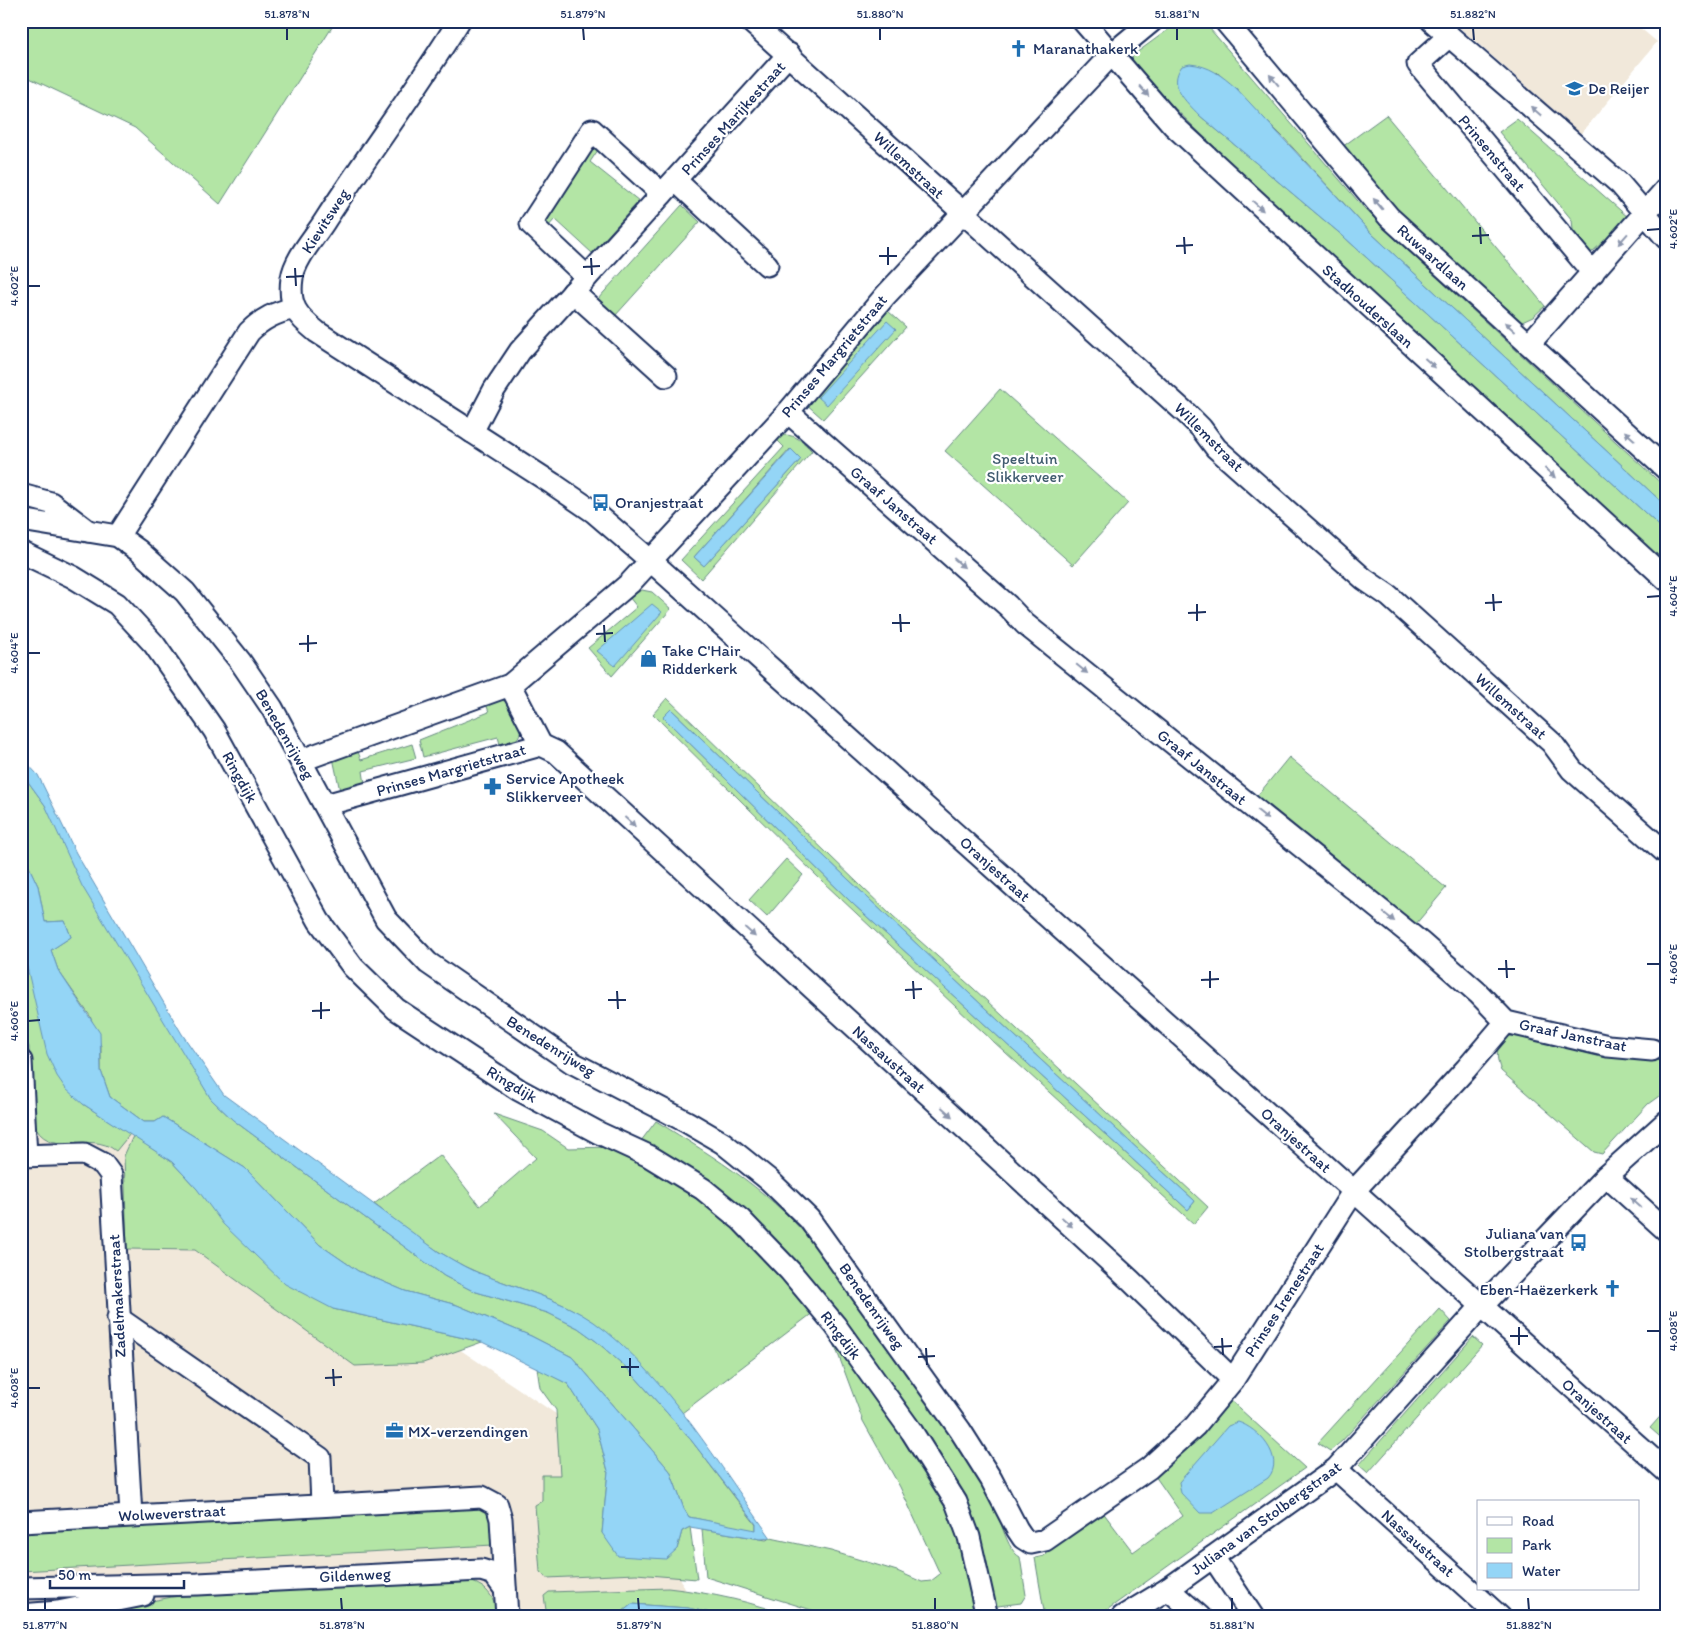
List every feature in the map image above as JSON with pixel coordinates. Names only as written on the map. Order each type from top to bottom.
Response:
[{"type":"street","name":"Kievitsweg","points":[[294,308],[291,288],[296,266],[361,165],[459,21]]},
{"type":"street","name":"Willemstraat","points":[[750,21],[789,54],[963,215],[1187,414],[1201,428],[1216,448],[1364,579],[1389,596],[1552,743],[1572,770],[1666,853]]},
{"type":"street","name":"Stadhouderslaan","points":[[1083,21],[1180,132],[1666,579]]},
{"type":"street","name":"Prinses Margrietstraat","points":[[302,760],[510,684],[630,583],[788,412],[885,296],[1112,54],[1152,21]]},
{"type":"street","name":"Ruwaardlaan","points":[[1225,21],[1389,218],[1666,469]]},
{"type":"street","points":[[1432,21],[1620,184],[1666,238]]},
{"type":"street","name":"Prinsenstraat","points":[[1449,36],[1418,64],[1593,273]]},
{"type":"street","name":"Prinses Marijkestraat","points":[[472,432],[494,390],[520,351],[789,54]]},
{"type":"street","name":"Prinses Marijkestraat","points":[[666,376],[580,285],[531,224],[592,130],[669,187],[767,265]]},
{"type":"street","points":[[1529,344],[1666,189]]},
{"type":"street","name":"Oranjestraat","points":[[294,308],[303,321],[317,332],[594,512],[1666,1471]]},
{"type":"street","points":[[118,536],[249,332],[260,321],[272,314],[294,308]]},
{"type":"street","name":"Graaf Janstraat","points":[[788,412],[1008,606],[1025,624],[1420,942],[1478,993],[1506,1022],[1608,1046],[1652,1050]]},
{"type":"street","points":[[21,495],[52,503],[92,533]]},
{"type":"street","name":"Benedenrijweg","points":[[21,520],[118,536],[139,551],[185,592],[245,669],[272,708],[302,760],[386,919],[428,963],[572,1062],[723,1143],[769,1180],[809,1219],[960,1430],[991,1479],[1017,1529],[1023,1538],[1031,1543]]},
{"type":"street","name":"Ringdijk","points":[[21,552],[73,576],[117,604],[154,644],[214,730],[319,921],[353,967],[396,1009],[520,1090],[599,1133],[649,1156],[703,1189],[741,1220],[790,1271],[841,1333],[912,1432],[956,1502],[970,1537],[986,1610]]},
{"type":"street","name":"Prinses Margrietstraat","points":[[325,805],[541,745],[510,684]]},
{"type":"street","name":"Nassaustraat","points":[[541,745],[556,752],[1132,1281],[1233,1380]]},
{"type":"street","name":"Prinses Irenestraat","points":[[1031,1543],[1045,1540],[1149,1468],[1195,1426],[1233,1380],[1353,1192],[1466,1069],[1506,1022]]},
{"type":"street","points":[[21,1061],[24,1156]]},
{"type":"street","name":"Juliana van Stolbergstraat","points":[[1122,1617],[1168,1589],[1336,1469],[1481,1307],[1606,1176],[1666,1122]]},
{"type":"street","name":"Zadelmakerstraat","points":[[24,1156],[84,1154],[103,1164],[110,1175],[131,1515]]},
{"type":"street","points":[[1606,1176],[1666,1230]]},
{"type":"street","points":[[118,1318],[320,1458],[322,1504]]},
{"type":"street","name":"Nassaustraat","points":[[1336,1469],[1500,1617]]},
{"type":"street","name":"Wolweverstraat","points":[[21,1522],[322,1504],[482,1497],[497,1505],[501,1519],[507,1617]]},
{"type":"street","points":[[1213,1557],[1253,1617]]},
{"type":"street","name":"Gildenweg","points":[[21,1588],[198,1584],[481,1570],[494,1574],[505,1589]]},
{"type":"street","name":"Gildenweg","points":[[21,1615],[58,1612],[198,1584]]},
{"type":"street","points":[[1168,1589],[1200,1617]]},
{"type":"shaded area","name":"De Reijer","points":[[1452,21],[1632,21],[1657,42],[1581,134]]},
{"type":"shaded area","points":[[21,887],[77,1055],[392,1304],[632,1465],[697,1617],[21,1617]]},
{"type":"green space","points":[[21,21],[336,21],[220,204],[135,128],[21,74]]},
{"type":"green space","points":[[1180,21],[1200,21],[1210,29],[1364,208],[1666,488],[1666,506],[1372,234],[1282,136],[1217,72],[1199,115],[1343,236],[1666,532],[1666,567],[1287,217],[1134,69],[1132,56]]},
{"type":"green space","points":[[1386,115],[1545,306],[1533,317],[1520,323],[1384,197],[1342,147]]},
{"type":"green space","points":[[1517,119],[1629,218],[1591,253],[1573,230],[1572,220],[1499,132]]},
{"type":"green space","points":[[593,144],[598,150],[590,162],[639,201],[592,253],[555,219],[547,228],[541,223]]},
{"type":"green space","points":[[682,205],[700,222],[615,316],[597,300]]},
{"type":"green space","points":[[888,311],[906,327],[823,419],[805,403]]},
{"type":"green space","name":"Speeltuin Slikkerveer","points":[[1000,389],[1128,503],[1073,565],[945,451]]},
{"type":"green space","points":[[784,435],[793,436],[812,451],[701,579],[681,560],[784,447],[777,440]],"holes":[[[790,449],[801,459],[704,566],[694,557]]]},
{"type":"green space","points":[[642,590],[652,592],[671,609],[612,676],[588,648],[637,607],[629,597]]},
{"type":"green space","points":[[667,698],[893,917],[973,988],[1208,1207],[1194,1224],[972,1022],[823,882],[653,714]],"holes":[[[671,709],[865,896],[1195,1201],[1188,1210],[852,903],[663,717]]]},
{"type":"green space","points":[[499,699],[507,702],[519,724],[520,734],[511,745],[502,751],[498,737],[423,757],[419,740],[489,712],[485,701]]},
{"type":"green space","points":[[412,744],[416,758],[363,771],[365,784],[340,791],[333,758],[357,749],[361,760]]},
{"type":"green space","points":[[1289,757],[1446,888],[1410,931],[1253,801]]},
{"type":"green space","points":[[21,772],[45,805],[211,1099],[233,1120],[444,1276],[473,1291],[548,1313],[578,1328],[596,1341],[628,1369],[691,1440],[756,1525],[756,1531],[689,1517],[684,1509],[670,1471],[572,1357],[531,1336],[457,1305],[405,1291],[358,1271],[320,1245],[245,1168],[163,1117],[155,1122],[144,1122],[110,1097],[101,1071],[101,1046],[90,1016],[58,970],[51,950],[71,937],[65,921],[45,922],[38,886],[21,850]]},
{"type":"green space","points":[[786,859],[803,875],[767,917],[749,900]]},
{"type":"green space","points":[[21,941],[83,1104],[130,1134],[116,1151],[106,1145],[94,1143],[59,1143],[48,1140],[40,1134],[33,1122],[29,1047],[21,1027]]},
{"type":"green space","points":[[1506,1036],[1624,1043],[1666,1050],[1666,1091],[1648,1104],[1602,1154],[1594,1152],[1501,1071],[1498,1061],[1498,1048]]},
{"type":"green space","points":[[494,1114],[543,1131],[568,1148],[611,1147],[703,1196],[745,1237],[814,1312],[682,1413],[630,1354],[606,1332],[581,1314],[553,1300],[479,1273],[451,1259],[424,1242],[374,1204],[440,1155],[480,1206],[536,1158]]},
{"type":"green space","points":[[656,1121],[744,1178],[784,1212],[819,1251],[989,1491],[1009,1545],[1020,1557],[1026,1595],[1021,1603],[990,1607],[968,1529],[797,1273],[638,1145]]},
{"type":"green space","points":[[133,1136],[172,1162],[197,1189],[333,1309],[482,1342],[423,1363],[355,1366],[195,1250],[127,1249],[124,1156]]},
{"type":"green space","points":[[1440,1309],[1451,1321],[1342,1441],[1330,1451],[1318,1443]]},
{"type":"green space","points":[[828,1327],[917,1458],[947,1509],[956,1528],[976,1609],[917,1617],[834,1617],[706,1577],[702,1529],[766,1540],[771,1538],[831,1551],[897,1571],[922,1582],[931,1581],[940,1574],[900,1487],[863,1421]]},
{"type":"green space","points":[[1473,1337],[1482,1345],[1368,1473],[1359,1465]]},
{"type":"green space","points":[[537,1368],[568,1384],[597,1429],[608,1471],[602,1533],[677,1549],[682,1531],[690,1527],[697,1579],[636,1574],[547,1578],[540,1572],[535,1505],[542,1501],[542,1475],[560,1475],[556,1410],[540,1388]]},
{"type":"green space","points":[[1229,1399],[1305,1468],[1097,1617],[1045,1617],[1035,1558],[1044,1556],[1070,1532],[1102,1511],[1133,1552],[1183,1516],[1155,1476],[1193,1444]]},
{"type":"green space","points":[[1666,1410],[1666,1442],[1650,1428]]},
{"type":"green space","points":[[471,1506],[481,1508],[491,1516],[493,1545],[21,1571],[21,1531]]},
{"type":"green space","points":[[459,1579],[475,1583],[486,1590],[494,1601],[499,1617],[71,1617],[172,1597],[211,1593]]},
{"type":"green space","points":[[668,1588],[732,1599],[794,1617],[729,1617],[688,1608],[632,1604],[616,1617],[547,1617],[544,1596],[549,1592]]},
{"type":"water","points":[[1190,64],[1215,72],[1236,88],[1372,234],[1666,506],[1666,532],[1343,236],[1199,115],[1184,99],[1177,87],[1178,73],[1182,66]]},
{"type":"water","points":[[887,321],[896,329],[827,405],[818,397]]},
{"type":"water","points":[[791,449],[801,459],[704,566],[694,557]]},
{"type":"water","points":[[652,604],[662,612],[615,666],[597,651]]},
{"type":"water","points":[[671,709],[800,834],[1062,1080],[1195,1201],[1188,1210],[852,903],[663,717]]},
{"type":"water","points":[[21,757],[38,775],[76,853],[182,1034],[224,1095],[439,1252],[474,1271],[567,1306],[594,1322],[644,1367],[690,1422],[771,1538],[761,1539],[690,1527],[682,1531],[677,1549],[666,1559],[618,1556],[602,1533],[608,1471],[597,1429],[568,1384],[482,1342],[333,1309],[285,1284],[223,1224],[197,1189],[172,1162],[83,1104],[66,1089],[57,1076],[47,1054],[21,941],[21,850],[38,886],[45,922],[65,921],[71,937],[51,950],[58,970],[100,1033],[101,1071],[110,1097],[144,1122],[155,1122],[163,1117],[245,1168],[320,1245],[358,1271],[405,1291],[457,1305],[531,1336],[572,1357],[670,1471],[684,1509],[689,1517],[756,1530],[756,1524],[691,1440],[628,1369],[596,1341],[578,1328],[548,1313],[473,1291],[444,1276],[233,1120],[211,1099],[82,886],[45,805],[21,772]]},
{"type":"water","points":[[1238,1422],[1254,1430],[1267,1445],[1272,1453],[1273,1470],[1268,1478],[1213,1513],[1200,1513],[1181,1493],[1179,1482],[1228,1426]]},
{"type":"water","points":[[632,1604],[688,1608],[729,1617],[616,1617]]},
{"type":"place","name":"Maranathakerk","points":[[1019,48]]},
{"type":"place","name":"De Reijer","points":[[1574,88]]},
{"type":"place","name":"Oranjestraat","points":[[601,502]]},
{"type":"place","name":"Take C'Hair Ridderkerk","points":[[648,659]]},
{"type":"place","name":"Service Apotheek Slikkerveer","points":[[492,787]]},
{"type":"place","name":"Juliana van Stolbergstraat","points":[[1578,1242]]},
{"type":"place","name":"Eben-Haëzerkerk","points":[[1612,1289]]},
{"type":"place","name":"MX-verzendingen","points":[[394,1431]]}]
